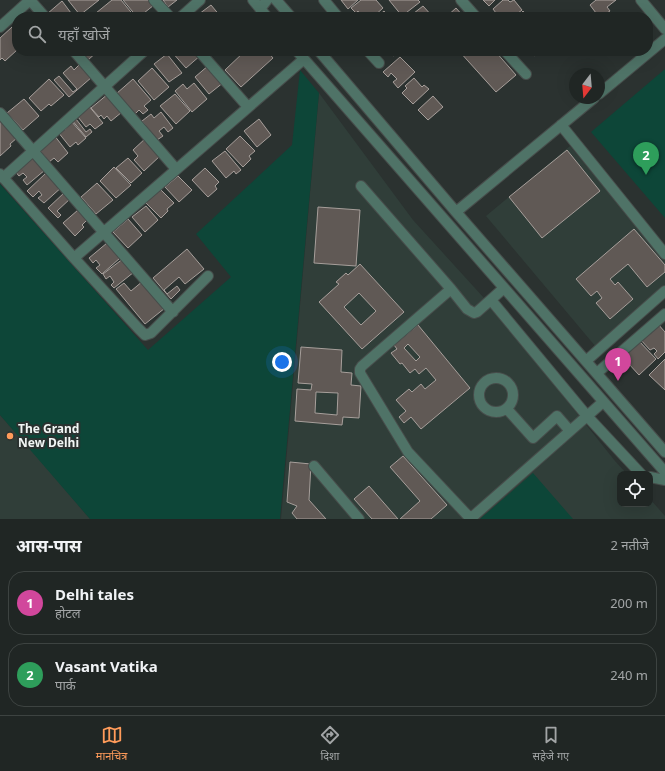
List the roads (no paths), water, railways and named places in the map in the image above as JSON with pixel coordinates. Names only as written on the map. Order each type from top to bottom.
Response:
[{"type":"street","points":[[17,12],[30,0],[41,12]]},
{"type":"street","points":[[154,0],[165,12]]},
{"type":"street","points":[[187,12],[200,0]]},
{"type":"street","points":[[253,0],[263,12]]},
{"type":"street","points":[[260,9],[267,0]]},
{"type":"street","points":[[276,0],[287,12]]},
{"type":"street","points":[[324,0],[334,12]]},
{"type":"street","points":[[461,0],[472,12]]},
{"type":"street","points":[[641,0],[651,12]]},
{"type":"street","points":[[653,14],[665,29]]},
{"type":"street","points":[[0,27],[12,16]]},
{"type":"street","points":[[653,49],[665,39]]},
{"type":"street","points":[[78,56],[176,169]]},
{"type":"street","points":[[138,56],[33,151],[2,176],[74,258],[145,335],[151,333],[208,276]]},
{"type":"street","points":[[203,56],[248,107]]},
{"type":"street","points":[[74,258],[248,107],[299,56]]},
{"type":"street","points":[[301,56],[665,472]]},
{"type":"street","points":[[324,56],[456,212],[665,452]]},
{"type":"street","points":[[373,56],[379,63]]},
{"type":"street","points":[[510,56],[526,74]]},
{"type":"street","points":[[605,89],[645,56]]},
{"type":"street","points":[[456,212],[587,104]]},
{"type":"street","points":[[0,113],[173,312]]},
{"type":"street","points":[[561,125],[665,254]]},
{"type":"street","points":[[361,186],[467,309],[474,313],[477,312],[504,288]]},
{"type":"street","points":[[451,289],[362,366],[360,373],[408,452],[470,519],[603,402]]},
{"type":"street","points":[[586,361],[665,291]]},
{"type":"street","points":[[491,300],[587,416],[638,471]]},
{"type":"street","points":[[597,373],[665,314]]},
{"type":"street","points":[[507,409],[533,438],[557,416],[570,431]]},
{"type":"street","points":[[314,466],[359,519]]},
{"type":"street","points":[[653,478],[665,480]]},
{"type":"place","name":"Vasant Vatika","points":[[646,175]]},
{"type":"place","name":"Delhi tales","points":[[618,381]]},
{"type":"place","name":"The Grand New Delhi","points":[[10,436]]}]
